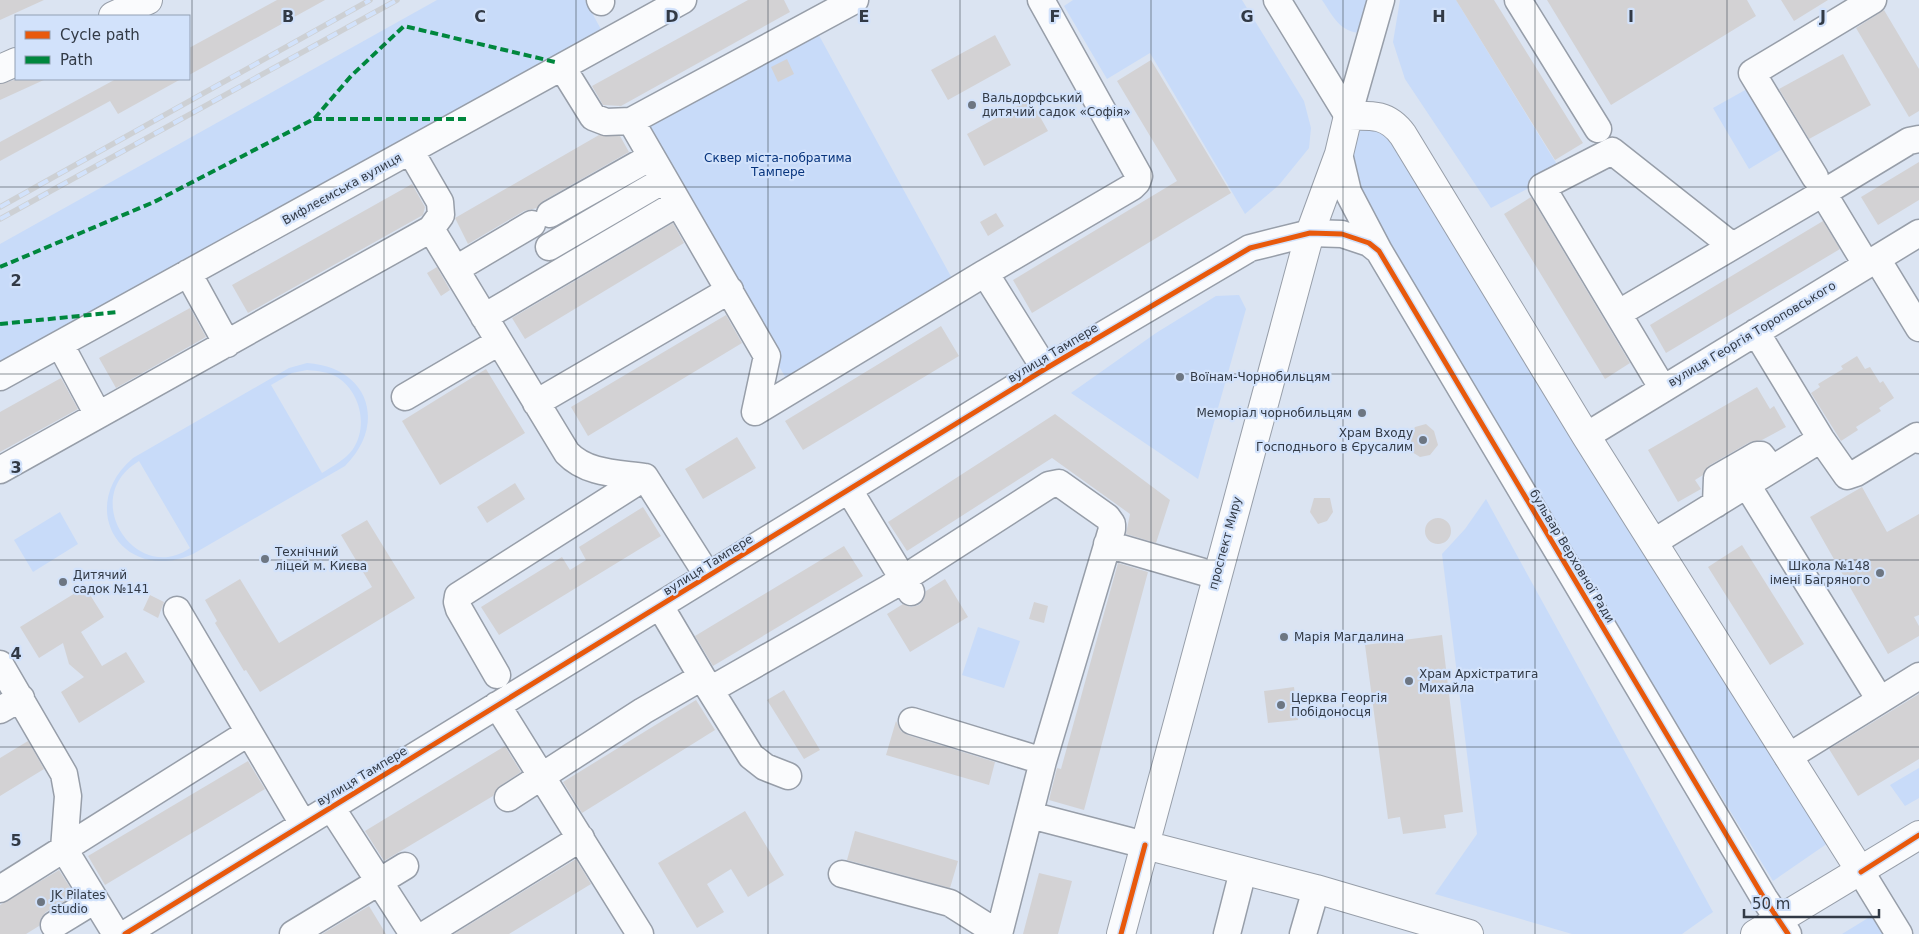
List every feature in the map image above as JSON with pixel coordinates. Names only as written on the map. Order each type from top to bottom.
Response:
[{"type":"main road","points":[[117,9],[148,0]]},
{"type":"main road","points":[[0,70],[15,62]]},
{"type":"main road","points":[[1348,116],[1377,115],[1387,118],[1397,126],[1586,436],[1861,872]]},
{"type":"main road","name":"бульвар Верховної Ради","points":[[1339,154],[1348,116]]},
{"type":"main road","name":"проспект Миру","points":[[1121,934],[1310,233],[1339,154]]},
{"type":"main road","points":[[1756,934],[1784,927],[1861,872],[1919,835]]},
{"type":"main road","points":[[1145,845],[1316,889],[1469,934]]},
{"type":"street","name":"Вифлеємська вулиця","points":[[0,377],[411,152],[683,0]]},
{"type":"street","points":[[562,67],[593,117],[606,122],[631,121],[819,8],[855,0]]},
{"type":"street","points":[[1277,0],[1348,116]]},
{"type":"street","points":[[1348,116],[1381,0]]},
{"type":"street","points":[[1518,0],[1598,129]]},
{"type":"street","points":[[1874,0],[1752,73],[1819,185],[1871,262],[1919,328]]},
{"type":"street","points":[[631,121],[730,290],[766,356],[755,412],[1137,182],[1139,176],[1137,169],[1044,13]]},
{"type":"street","points":[[1619,313],[1731,245],[1819,185],[1909,141],[1919,139]]},
{"type":"street","points":[[1664,389],[1542,187],[1612,151],[1731,245]]},
{"type":"street","points":[[0,470],[431,229],[441,215],[440,202],[411,152]]},
{"type":"street","name":"бульвар Верховної Ради","points":[[1339,154],[1348,192],[1378,251],[1764,898],[1784,927]]},
{"type":"street","points":[[456,269],[651,157]]},
{"type":"street","points":[[549,246],[664,180]]},
{"type":"street","points":[[484,317],[678,203]]},
{"type":"street","points":[[431,229],[567,453],[575,461],[592,469],[645,477],[708,576]]},
{"type":"street","name":"бульвар Верховної Ради","points":[[1310,233],[1350,236],[1369,243],[1378,251]]},
{"type":"street","name":"вулиця Тампере","points":[[125,934],[1045,369],[1250,248],[1310,233]]},
{"type":"street","name":"вулиця Георгія Тороповського","points":[[1586,436],[1919,233]]},
{"type":"street","points":[[188,273],[227,344]]},
{"type":"street","points":[[985,273],[1045,369]]},
{"type":"street","points":[[536,404],[730,290]]},
{"type":"street","points":[[1756,332],[1845,474],[1861,480],[1917,436],[1919,440]]},
{"type":"street","points":[[405,397],[499,342]]},
{"type":"street","points":[[60,344],[98,415]]},
{"type":"street","points":[[1654,542],[1821,438]]},
{"type":"street","points":[[1716,504],[1716,482],[1722,473],[1757,455],[1761,455],[1772,469]]},
{"type":"street","points":[[497,675],[460,609],[457,602],[458,596],[645,477]]},
{"type":"street","points":[[508,798],[643,711],[706,684],[889,588],[1054,483],[1059,483],[1110,520],[1112,529],[1043,761],[999,934],[950,903],[842,874]]},
{"type":"street","points":[[1746,485],[1880,700]]},
{"type":"street","points":[[849,490],[912,592]]},
{"type":"street","points":[[1107,544],[1216,576]]},
{"type":"street","points":[[884,608],[937,576]]},
{"type":"street","points":[[660,606],[751,756],[765,767],[788,776]]},
{"type":"street","points":[[177,610],[303,824]]},
{"type":"street","points":[[0,664],[10,704],[64,774],[68,796],[64,849],[116,934]]},
{"type":"street","points":[[1788,757],[1919,676]]},
{"type":"street","points":[[497,705],[640,934]]},
{"type":"street","points":[[912,721],[1043,761]]},
{"type":"street","points":[[0,889],[248,732]]},
{"type":"street","points":[[331,807],[413,934]]},
{"type":"street","points":[[1030,815],[1145,845]]},
{"type":"street","points":[[426,934],[581,838]]},
{"type":"street","points":[[293,934],[405,866]]},
{"type":"street","points":[[1227,934],[1243,871]]},
{"type":"street","points":[[1861,872],[1899,934]]},
{"type":"street","points":[[1303,934],[1316,889]]},
{"type":"street","points":[[54,924],[95,900]]},
{"type":"green space","points":[[437,0],[585,0],[603,33],[0,362],[0,244]]},
{"type":"green space","points":[[1073,0],[1242,0],[1304,101],[1311,128],[1309,148],[1279,185],[1245,214],[1150,53],[1107,79],[1064,6]]},
{"type":"green space","points":[[1322,0],[1376,0],[1362,33],[1343,27]]},
{"type":"green space","points":[[1400,0],[1456,0],[1561,171],[1491,208],[1405,79],[1393,42]]},
{"type":"green space","name":"Сквер міста-побратима Тампере","points":[[816,30],[954,282],[788,382],[640,121]]},
{"type":"green space","points":[[1747,89],[1782,149],[1749,169],[1713,108]]},
{"type":"green space","points":[[1382,124],[1828,843],[1773,881],[1361,207],[1351,158],[1361,128]]},
{"type":"green space","points":[[1239,295],[1246,309],[1198,479],[1071,393],[1156,333],[1216,296]]},
{"type":"green space","points":[[307,363],[328,367],[345,375],[357,386],[365,400],[368,416],[366,432],[358,449],[345,466],[193,554],[168,561],[146,559],[128,550],[115,536],[108,518],[108,498],[116,477],[133,458],[289,368]],"holes":[[[307,370],[326,373],[337,377],[345,383],[352,391],[360,410],[360,431],[353,449],[343,460],[322,473],[271,385],[292,373]],[[139,461],[190,548],[170,557],[151,556],[134,547],[121,533],[114,515],[113,496],[121,477]]]},
{"type":"green space","points":[[1486,499],[1713,912],[1682,934],[1572,934],[1435,894],[1477,834],[1442,554],[1465,529]]},
{"type":"green space","points":[[60,512],[78,544],[33,572],[14,540]]},
{"type":"green space","points":[[978,627],[1020,641],[1004,688],[962,675]]},
{"type":"green space","points":[[1919,768],[1919,798],[1905,806],[1890,785]]},
{"type":"green space","points":[[1873,915],[1884,934],[1842,934]]},
{"type":"building","points":[[0,0],[44,0],[0,20]]},
{"type":"building","points":[[277,0],[325,0],[190,74],[190,47]]},
{"type":"building","points":[[748,0],[784,0],[790,12],[621,106],[603,105],[592,86]]},
{"type":"building","points":[[1456,0],[1494,0],[1583,143],[1555,160]]},
{"type":"building","points":[[1547,0],[1747,0],[1756,16],[1611,105]]},
{"type":"building","points":[[1781,0],[1828,0],[1794,21]]},
{"type":"building","points":[[1884,10],[1919,69],[1919,111],[1909,117],[1856,28]]},
{"type":"building","points":[[995,35],[1011,65],[948,100],[931,70]]},
{"type":"building","points":[[1843,54],[1871,105],[1809,139],[1779,89]]},
{"type":"building","points":[[787,59],[794,74],[778,82],[771,67]]},
{"type":"building","points":[[1151,60],[1231,193],[1032,313],[1013,280],[1177,181],[1117,81]]},
{"type":"building","points":[[15,80],[44,80],[0,100],[0,84]]},
{"type":"building","points":[[114,80],[179,80],[118,114],[110,101],[0,161],[0,142]]},
{"type":"building","points":[[1030,99],[1048,131],[984,166],[967,134]]},
{"type":"building","points":[[599,135],[620,136],[629,152],[543,201],[537,208],[524,211],[468,244],[455,218]]},
{"type":"building","points":[[1919,162],[1919,200],[1878,225],[1861,197]]},
{"type":"building","points":[[412,184],[425,207],[423,215],[248,313],[232,285]]},
{"type":"building","points":[[1531,197],[1630,363],[1605,379],[1504,214]]},
{"type":"building","points":[[996,213],[1004,226],[988,236],[980,222]]},
{"type":"building","points":[[1823,221],[1840,249],[1666,353],[1650,325]]},
{"type":"building","points":[[673,223],[684,243],[525,339],[512,318]]},
{"type":"building","points":[[437,267],[450,290],[441,296],[427,273]]},
{"type":"building","points":[[190,308],[206,337],[116,388],[99,358]]},
{"type":"building","points":[[726,315],[742,343],[588,436],[571,407]]},
{"type":"building","points":[[941,326],[959,356],[803,450],[785,421]]},
{"type":"building","points":[[1857,356],[1865,369],[1870,367],[1880,383],[1883,381],[1894,398],[1879,408],[1881,411],[1856,427],[1858,430],[1841,441],[1811,393],[1820,387],[1818,384],[1843,369],[1841,366]]},
{"type":"building","points":[[486,369],[525,433],[440,485],[402,421]]},
{"type":"building","points":[[61,378],[78,409],[0,452],[0,412]]},
{"type":"building","points":[[1757,387],[1770,409],[1774,406],[1786,427],[1762,440],[1750,442],[1710,465],[1703,475],[1695,480],[1701,489],[1678,502],[1648,450]]},
{"type":"building","points":[[1055,414],[1170,500],[1156,543],[1126,534],[1130,514],[1052,458],[907,551],[888,522]]},
{"type":"building","name":"Храм Входу Господнього в Єрусалим","points":[[1426,424],[1434,431],[1438,445],[1430,455],[1420,457],[1412,452],[1410,435],[1415,427]]},
{"type":"building","points":[[737,437],[756,468],[703,499],[685,469]]},
{"type":"building","points":[[515,483],[525,499],[487,523],[477,507]]},
{"type":"building","name":"Школа №148 імені Багряного","points":[[1862,487],[1887,532],[1919,514],[1919,615],[1914,617],[1919,626],[1919,636],[1888,654],[1810,517]]},
{"type":"building","points":[[1314,498],[1330,498],[1333,512],[1327,521],[1318,524],[1310,512]]},
{"type":"building","points":[[643,507],[661,536],[499,635],[481,607],[562,557],[570,570],[586,560],[579,547]]},
{"type":"building","points":[[1438,518],[1447,522],[1451,531],[1447,540],[1438,544],[1429,540],[1425,531],[1429,522]]},
{"type":"building","points":[[367,520],[415,598],[260,692],[246,670],[244,671],[215,623],[217,621],[205,600],[240,579],[279,643],[372,587],[341,535]]},
{"type":"building","points":[[1742,545],[1804,644],[1770,665],[1708,567]]},
{"type":"building","points":[[844,546],[863,576],[713,666],[695,636]]},
{"type":"building","points":[[1118,563],[1148,572],[1084,810],[1049,800],[1057,768],[1061,769]]},
{"type":"building","points":[[945,579],[968,617],[910,652],[887,614],[903,604],[911,607],[919,605],[924,599],[926,591]]},
{"type":"building","points":[[85,587],[104,617],[81,632],[102,666],[126,652],[145,682],[79,723],[61,692],[84,677],[69,664],[63,643],[39,658],[20,627]]},
{"type":"building","points":[[150,595],[164,602],[158,618],[143,610]]},
{"type":"building","points":[[1034,602],[1048,606],[1044,623],[1029,619]]},
{"type":"building","points":[[1442,635],[1463,812],[1444,815],[1446,828],[1403,834],[1400,817],[1388,819],[1365,645]]},
{"type":"building","name":"Церква Георгія Побідоносця","points":[[1294,687],[1298,720],[1268,723],[1264,691]]},
{"type":"building","points":[[784,690],[820,750],[804,759],[767,700]]},
{"type":"building","points":[[1919,694],[1919,759],[1858,796],[1829,749]]},
{"type":"building","points":[[696,700],[715,730],[582,813],[563,782]]},
{"type":"building","points":[[896,721],[901,731],[908,735],[995,762],[989,785],[886,755]]},
{"type":"building","points":[[28,741],[44,769],[0,796],[0,758]]},
{"type":"building","points":[[505,746],[521,772],[500,786],[493,796],[384,861],[365,831]]},
{"type":"building","points":[[248,761],[265,789],[105,885],[88,856]]},
{"type":"building","points":[[745,811],[784,875],[748,897],[731,869],[707,884],[724,912],[697,928],[658,863]]},
{"type":"building","points":[[855,831],[958,861],[950,888],[847,860]]},
{"type":"building","points":[[576,859],[591,884],[509,934],[454,934]]},
{"type":"building","name":"JK Pilates studio","points":[[59,870],[75,895],[46,912],[41,918],[39,926],[26,934],[0,934],[0,905]]},
{"type":"building","points":[[1039,873],[1072,881],[1058,934],[1023,934]]},
{"type":"building","points":[[369,906],[386,934],[322,934]]},
{"type":"railway","points":[[0,207],[370,0]]},
{"type":"railway","points":[[0,219],[397,0]]},
{"type":"marked path","points":[[0,267],[154,202],[314,119],[351,76],[404,26],[555,62]]},
{"type":"marked path","points":[[314,119],[468,119]]},
{"type":"marked path","points":[[0,324],[118,312]]},
{"type":"cycle path","points":[[125,934],[1045,369],[1250,248],[1310,233],[1342,234],[1369,243],[1379,251],[1764,898],[1788,934]]},
{"type":"cycle path","points":[[1861,872],[1919,835]]},
{"type":"cycle path","points":[[1121,934],[1145,845]]},
{"type":"place","name":"Вальдорфський дитячий садок «Софія»","points":[[972,105]]},
{"type":"place","name":"Воїнам-Чорнобильцям","points":[[1180,377]]},
{"type":"place","name":"Меморіал чорнобильцям","points":[[1362,413]]},
{"type":"place","name":"Храм Входу Господнього в Єрусалим","points":[[1423,440]]},
{"type":"place","name":"Технічний ліцей м. Києва","points":[[265,559]]},
{"type":"place","name":"Школа №148 імені Багряного","points":[[1880,573]]},
{"type":"place","name":"Дитячий садок №141","points":[[63,582]]},
{"type":"place","name":"Марія Магдалина","points":[[1284,637]]},
{"type":"place","name":"Храм Архістратига Михайла","points":[[1409,681]]},
{"type":"place","name":"Церква Георгія Побідоносця","points":[[1281,705]]},
{"type":"place","name":"JK Pilates studio","points":[[41,902]]}]
